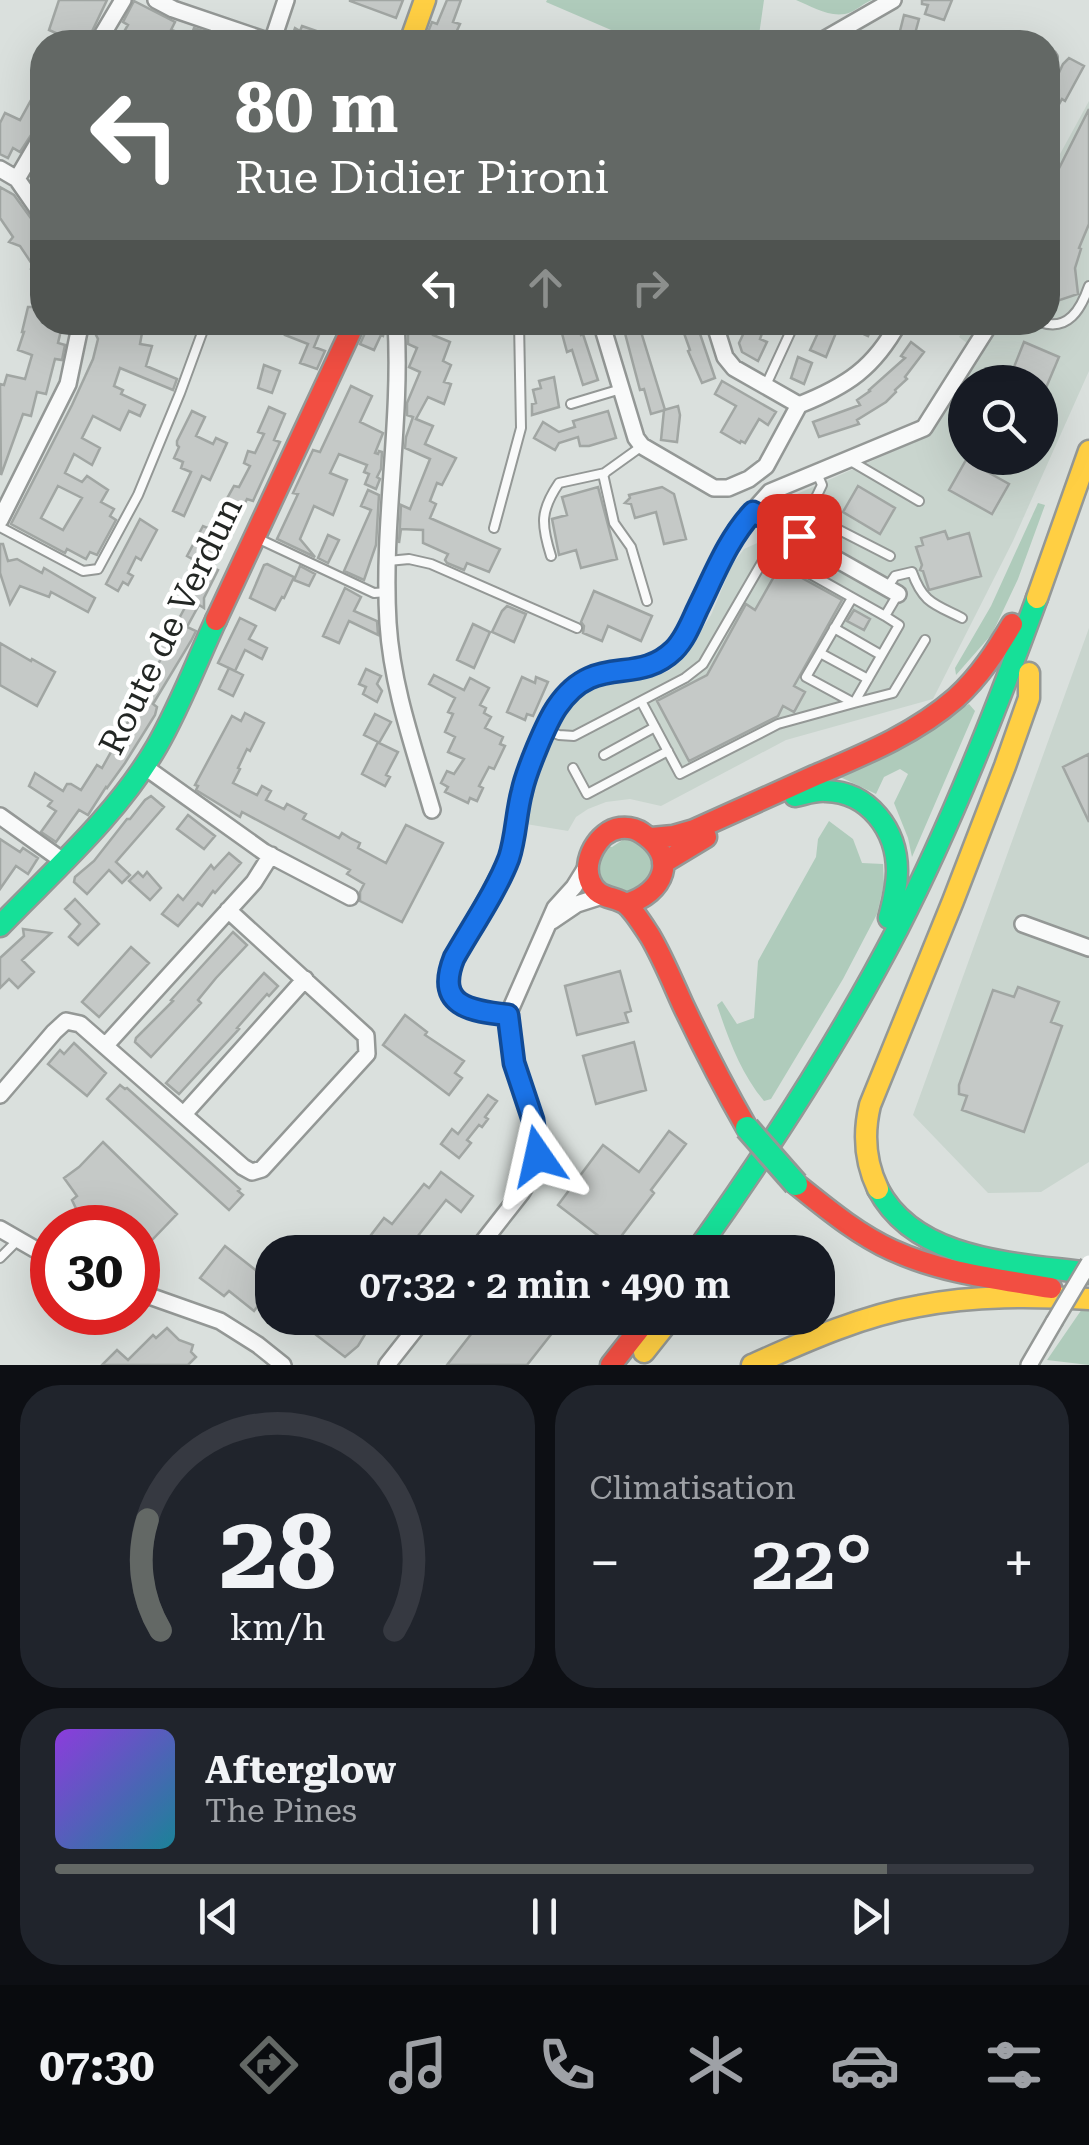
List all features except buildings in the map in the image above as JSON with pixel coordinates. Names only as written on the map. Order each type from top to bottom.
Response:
[{"type":"main road","points":[[415,30],[426,0]]},
{"type":"main road","name":"Route de Verdun","points":[[0,926],[112,809],[159,743],[349,335]]},
{"type":"main road","points":[[652,838],[694,830],[870,751],[914,729],[951,703],[1000,647],[1086,460]]},
{"type":"main road","points":[[708,1235],[780,1133],[864,990],[914,894],[974,762],[1086,460]]},
{"type":"main road","points":[[731,1235],[836,1078],[908,946],[974,808],[1029,672],[1089,506]]},
{"type":"main road","points":[[1029,672],[1030,698],[949,913],[881,1075],[869,1108],[866,1141],[878,1190],[913,1230],[940,1243],[1008,1262],[1089,1274]]},
{"type":"main road","points":[[663,863],[720,829],[799,794],[834,790],[862,799],[892,837],[900,873],[896,900],[864,990]]},
{"type":"main road","points":[[616,828],[641,831],[652,838],[663,863],[654,890],[626,904],[602,896],[591,883],[587,866],[595,842],[616,828]]},
{"type":"main road","points":[[654,890],[655,911],[668,948],[751,1123]]},
{"type":"main road","points":[[626,904],[651,938],[716,1073],[751,1123],[799,1179],[859,1232],[906,1256],[955,1271],[1089,1297]]},
{"type":"main road","points":[[799,1179],[883,1233],[924,1251],[983,1265],[1089,1274]]},
{"type":"main road","points":[[752,1365],[808,1340],[940,1302],[1089,1297]]},
{"type":"main road","points":[[611,1365],[635,1335]]},
{"type":"main road","points":[[634,1365],[658,1335]]},
{"type":"street","points":[[105,30],[123,0]]},
{"type":"street","points":[[156,0],[174,10],[240,30]]},
{"type":"street","points":[[275,30],[286,0]]},
{"type":"street","points":[[841,30],[893,0]]},
{"type":"street","points":[[17,179],[30,157]]},
{"type":"street","points":[[0,169],[17,179],[30,198]]},
{"type":"street","points":[[0,524],[68,384],[78,335]]},
{"type":"street","points":[[397,335],[388,620],[394,677],[432,810]]},
{"type":"street","points":[[605,335],[633,430],[642,446],[714,488],[728,488],[766,466],[800,405],[848,382],[870,364],[891,335]]},
{"type":"street","points":[[719,335],[734,368],[800,405]]},
{"type":"street","points":[[508,1015],[460,1004],[451,994],[448,975],[509,857],[522,788],[556,709],[586,678],[660,662],[678,647],[736,530],[770,492],[924,428],[983,335]]},
{"type":"street","points":[[753,512],[893,591]]},
{"type":"street","points":[[144,767],[271,855],[350,896]]},
{"type":"street","points":[[0,816],[63,861]]},
{"type":"street","points":[[106,1045],[254,882],[271,855]]},
{"type":"street","points":[[488,1235],[522,1192],[538,1156],[533,1120],[514,1063],[508,1015],[555,908],[587,866]]},
{"type":"street","points":[[549,924],[576,904],[602,896]]},
{"type":"street","points":[[0,1094],[66,1020],[80,1024],[252,1172],[262,1169],[366,1054],[366,1036],[228,910]]},
{"type":"street","points":[[1023,924],[1089,948]]},
{"type":"street","points":[[184,1114],[305,980]]},
{"type":"street","points":[[0,1229],[30,1246]]},
{"type":"street","points":[[1028,1365],[1089,1264]]},
{"type":"street","points":[[160,1300],[220,1321],[283,1365]]},
{"type":"street","points":[[387,1365],[411,1335]]},
{"type":"lane","points":[[1060,323],[1071,320],[1082,306],[1089,286]]},
{"type":"lane","points":[[0,524],[83,570],[98,569],[138,496],[201,335]]},
{"type":"lane","points":[[494,528],[521,428],[519,335]]},
{"type":"lane","points":[[766,385],[790,335]]},
{"type":"lane","points":[[571,404],[622,389]]},
{"type":"lane","points":[[551,556],[543,532],[544,517],[549,498],[559,483],[605,473],[642,446]]},
{"type":"lane","points":[[849,460],[919,501]]},
{"type":"lane","points":[[605,473],[614,523],[632,547],[647,601]]},
{"type":"lane","points":[[817,473],[822,485],[808,514],[890,556]]},
{"type":"lane","points":[[255,537],[374,592],[388,592]]},
{"type":"lane","points":[[546,730],[574,736],[685,678],[704,664],[764,560],[773,553],[898,625],[854,703]]},
{"type":"lane","points":[[388,560],[431,564],[577,628]]},
{"type":"lane","points":[[884,616],[895,576],[912,572],[919,592],[962,618]]},
{"type":"lane","points":[[852,598],[806,677],[854,703]]},
{"type":"lane","points":[[834,628],[882,655]]},
{"type":"lane","points":[[641,701],[680,774],[778,724],[893,694],[925,640]]},
{"type":"lane","points":[[820,653],[868,680]]},
{"type":"lane","points":[[604,755],[654,726]]},
{"type":"lane","points":[[573,768],[587,794],[668,751]]},
{"type":"lane","points":[[0,1258],[19,1239]]},
{"type":"shaded area","points":[[1089,101],[1089,371],[1058,440],[1058,365],[973,365],[980,353],[960,335],[1060,335],[1060,154]]},
{"type":"shaded area","points":[[948,405],[948,475],[1043,475],[933,699],[786,740],[661,806],[630,799],[606,802],[576,817],[568,831],[526,824],[537,778],[574,701],[593,687],[669,671],[683,659],[711,615],[732,565],[744,549],[777,534],[789,521],[788,498],[919,440],[935,426]]},
{"type":"shaded area","points":[[1089,628],[1089,1162],[1041,1192],[988,1193],[913,1115]]},
{"type":"green space","points":[[764,0],[760,30],[611,30],[546,2]]},
{"type":"green space","points":[[796,0],[872,0],[851,12],[837,14]]},
{"type":"green space","points":[[1038,503],[1045,505],[1018,579],[992,634],[956,675],[955,668],[991,606]]},
{"type":"green space","points":[[969,704],[975,711],[912,857],[894,803],[908,774],[900,769],[884,777],[876,794],[838,776]]},
{"type":"green space","points":[[829,821],[853,839],[862,863],[883,864],[884,884],[877,914],[843,979],[771,1099],[764,1101],[742,1067],[717,1005],[722,1001],[737,1024],[754,1018],[758,961],[816,857],[818,839]]},
{"type":"green space","points":[[627,837],[644,845],[651,863],[644,887],[625,895],[599,882],[598,853],[602,846],[612,847]]},
{"type":"green space","points":[[1082,1309],[1089,1311],[1089,1365],[1047,1360]]},
{"type":"traffic: fast","points":[[708,1235],[803,1094],[898,928],[972,765],[1037,598]]},
{"type":"traffic: fast","points":[[0,926],[84,841],[141,771],[173,715],[216,620]]},
{"type":"traffic: fast","points":[[795,796],[818,791],[841,793],[855,798],[878,816],[896,856],[896,883],[889,918]]},
{"type":"traffic: fast","points":[[747,1128],[796,1184]]},
{"type":"traffic: fast","points":[[878,1189],[895,1213],[917,1232],[942,1245],[1001,1261],[1089,1273]]},
{"type":"traffic: slow","points":[[414,30],[425,0]]},
{"type":"traffic: slow","points":[[1037,598],[1089,451]]},
{"type":"traffic: slow","points":[[878,1189],[866,1148],[870,1105],[1005,766],[1029,698],[1029,673]]},
{"type":"traffic: slow","points":[[752,1365],[813,1338],[897,1310],[1004,1297],[1089,1299]]},
{"type":"traffic: slow","points":[[644,1352],[658,1335]]},
{"type":"traffic: jam","points":[[216,620],[349,335]]},
{"type":"traffic: jam","points":[[652,838],[694,830],[906,733],[965,690],[1012,624]]},
{"type":"traffic: jam","points":[[626,904],[650,892],[658,883],[663,863],[653,842],[639,831],[620,828],[605,835],[594,848],[588,865],[590,881],[597,892],[627,905],[650,936],[747,1128]]},
{"type":"traffic: jam","points":[[663,863],[706,837]]},
{"type":"traffic: jam","points":[[796,1184],[854,1228],[911,1258],[970,1274],[1051,1288]]},
{"type":"traffic: jam","points":[[611,1365],[635,1335]]},
{"type":"route","points":[[538,1156],[533,1120],[514,1063],[508,1015],[460,1004],[451,994],[448,975],[509,857],[522,788],[546,730],[556,709],[586,678],[660,662],[678,647],[736,530],[753,512],[799,536]]}]
